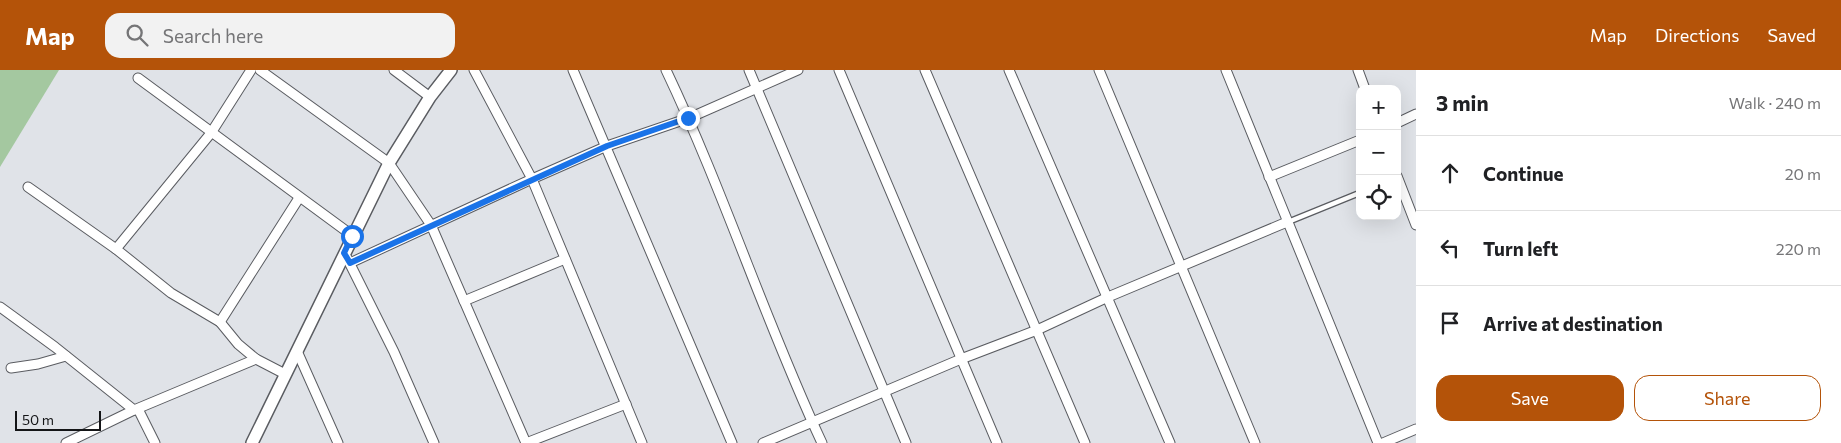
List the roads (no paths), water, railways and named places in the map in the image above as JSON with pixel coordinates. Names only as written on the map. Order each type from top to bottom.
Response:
[{"type":"street","points":[[116,249],[211,133],[251,70]]},
{"type":"street","points":[[260,70],[389,163],[431,225],[526,443],[626,404]]},
{"type":"street","points":[[394,70],[430,98]]},
{"type":"street","points":[[252,443],[284,374],[347,258],[352,236],[389,163],[430,98],[451,70]]},
{"type":"street","points":[[474,70],[532,179],[642,443]]},
{"type":"street","points":[[573,70],[732,443]]},
{"type":"street","points":[[666,70],[688,118],[822,443]]},
{"type":"street","points":[[748,70],[906,443]]},
{"type":"street","points":[[347,258],[431,225],[607,146],[688,118],[798,70]]},
{"type":"street","points":[[839,70],[996,443]]},
{"type":"street","points":[[925,70],[1085,443]]},
{"type":"street","points":[[1009,70],[1170,443]]},
{"type":"street","points":[[1099,70],[1255,443]]},
{"type":"street","points":[[1226,70],[1378,443]]},
{"type":"street","points":[[1358,70],[1364,85]]},
{"type":"street","points":[[138,78],[352,236]]},
{"type":"street","points":[[1401,121],[1416,114]]},
{"type":"street","points":[[1269,176],[1356,142]]},
{"type":"street","points":[[1401,186],[1416,225]]},
{"type":"street","points":[[28,187],[116,249],[171,293],[220,322],[238,344],[256,359],[284,374]]},
{"type":"street","points":[[220,322],[299,198]]},
{"type":"street","points":[[763,443],[961,359],[1037,330],[1108,297],[1287,222]]},
{"type":"street","points":[[347,258],[394,352],[434,443]]},
{"type":"street","points":[[464,302],[566,259]]},
{"type":"street","points":[[0,307],[136,410],[155,443]]},
{"type":"street","points":[[297,351],[338,443]]},
{"type":"street","points":[[11,368],[38,364],[66,356]]},
{"type":"street","points":[[66,443],[136,410],[256,359]]},
{"type":"street","points":[[1383,443],[1416,429]]},
{"type":"lane","points":[[1287,222],[1356,194]]}]
